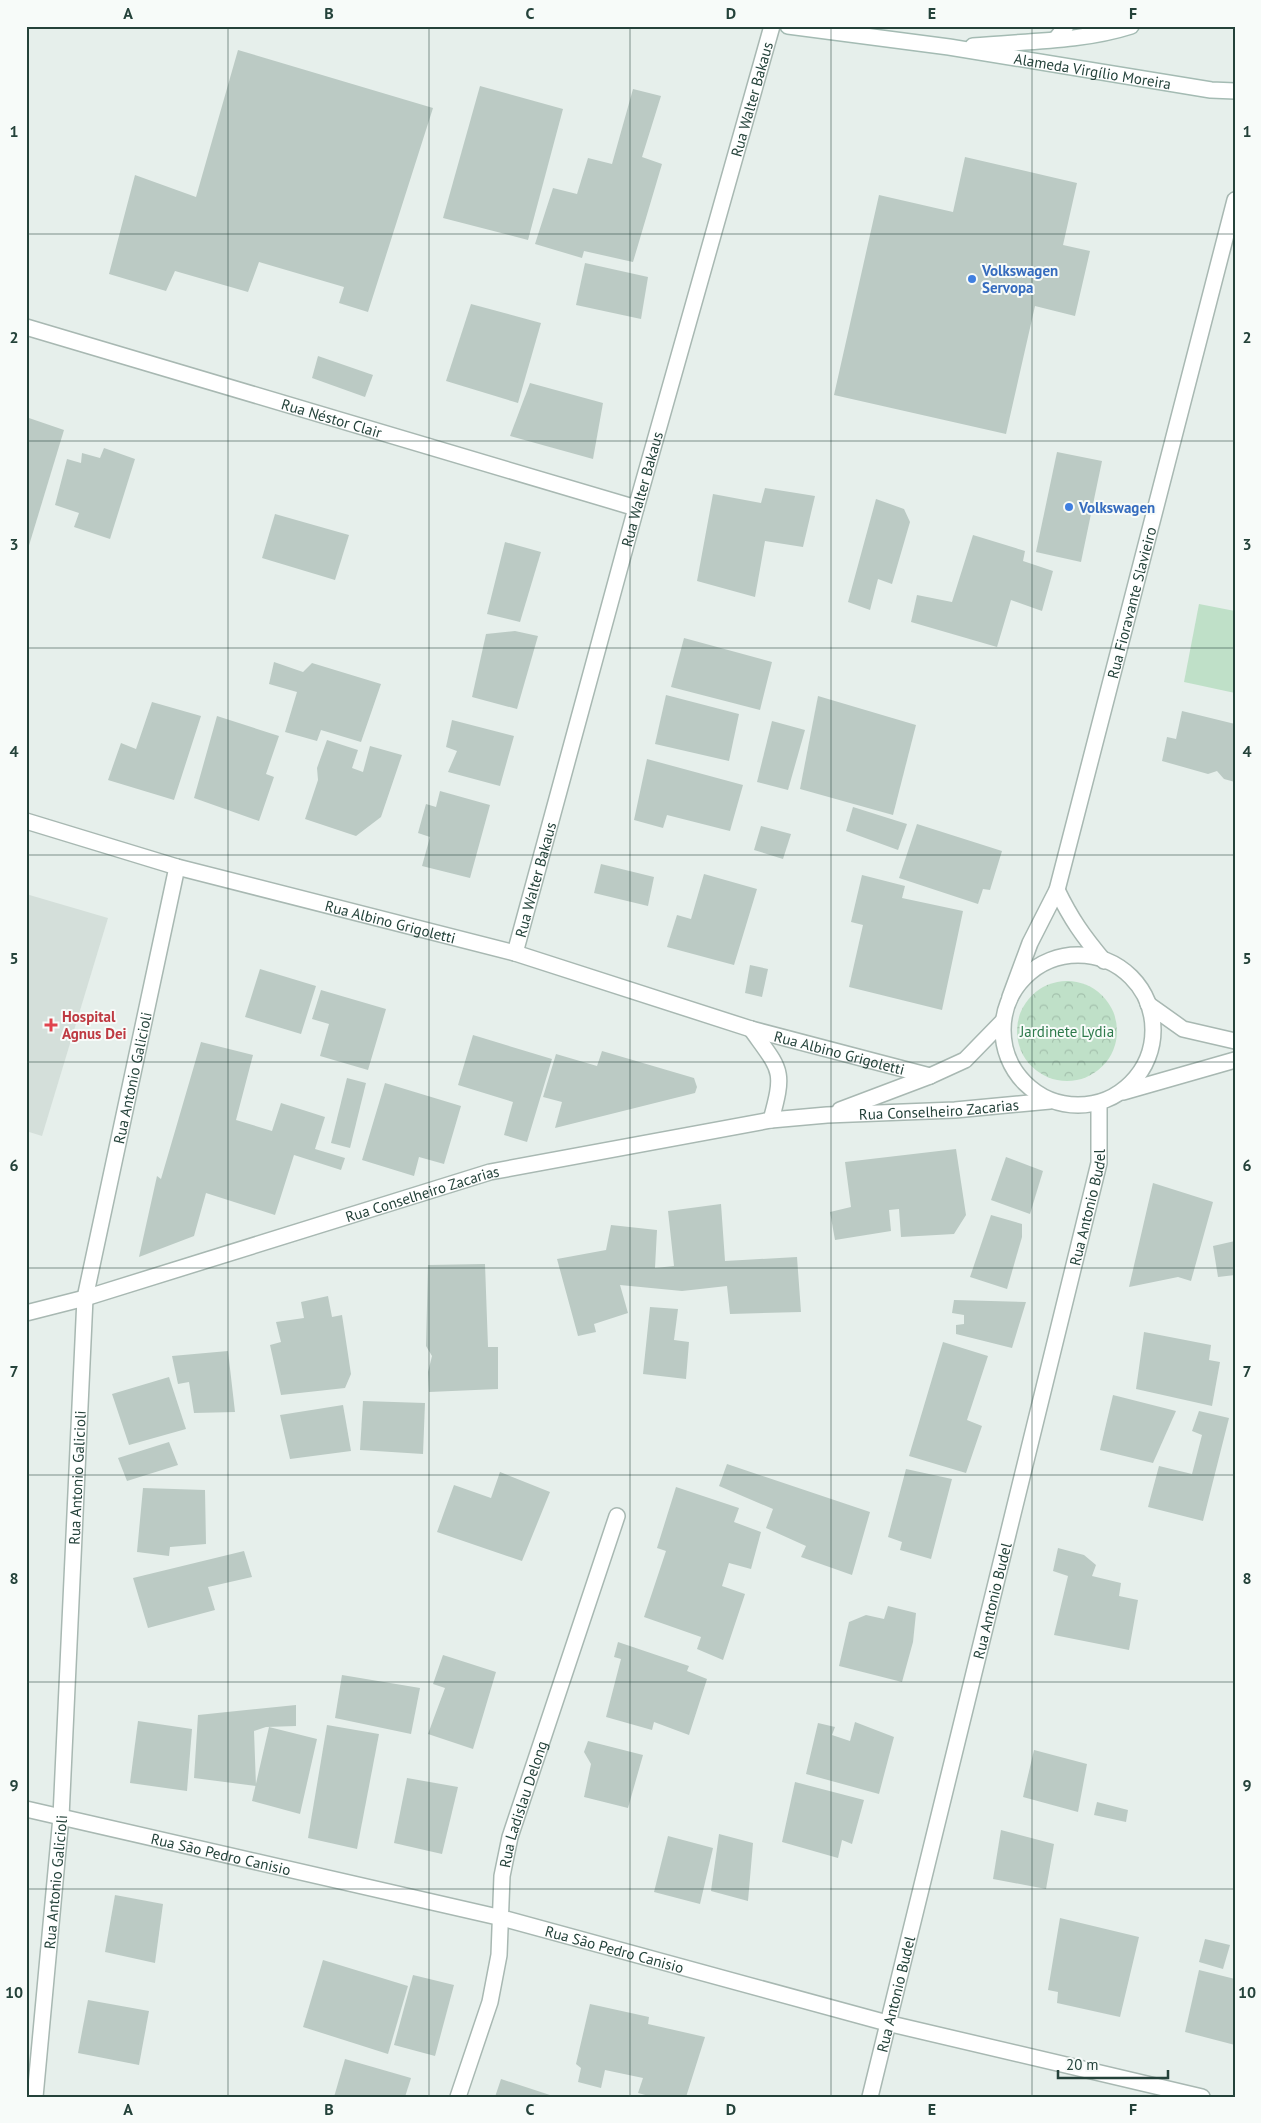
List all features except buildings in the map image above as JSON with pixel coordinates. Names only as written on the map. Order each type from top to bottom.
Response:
[{"type":"street","name":"Rua Walter Bakaus","points":[[515,953],[636,508],[772,26]]},
{"type":"street","name":"Alameda Virgílio Moreira","points":[[788,26],[949,47],[1211,90],[1235,91]]},
{"type":"street","points":[[1056,39],[1066,26]]},
{"type":"street","name":"Alameda Virgílio Moreira","points":[[949,47],[1056,39],[1117,31],[1131,26]]},
{"type":"street","name":"Rua Fioravante Slavieiro","points":[[1010,997],[1030,943],[1057,890],[1235,200]]},
{"type":"street","name":"Rua Néstor Clair","points":[[26,327],[636,508]]},
{"type":"street","name":"Rua Albino Grigoletti","points":[[26,821],[177,867],[515,953],[751,1029],[930,1076]]},
{"type":"street","name":"Rua Antonio Galicioli","points":[[35,2097],[61,1817],[85,1298],[177,867]]},
{"type":"street","points":[[1057,890],[1070,918],[1105,962]]},
{"type":"street","points":[[1121,1093],[1139,1075],[1150,1053],[1153,1028],[1148,1004],[1136,982],[1116,966],[1093,957],[1068,955],[1044,963],[1024,977],[1010,997],[1002,1021],[1003,1046],[1012,1069],[1028,1088],[1050,1101],[1099,1103],[1121,1093],[1235,1060]]},
{"type":"street","points":[[1148,1004],[1183,1029],[1235,1041]]},
{"type":"street","name":"Rua Conselheiro Zacarias","points":[[827,1115],[930,1076],[965,1060],[1002,1021]]},
{"type":"street","name":"Rua Albino Grigoletti","points":[[751,1029],[776,1065],[780,1080],[771,1120]]},
{"type":"street","name":"Rua Conselheiro Zacarias","points":[[26,1313],[85,1298],[490,1172],[771,1120],[827,1115],[955,1110],[1050,1101]]},
{"type":"street","name":"Rua Antonio Budel","points":[[870,2097],[1099,1163],[1099,1103]]},
{"type":"street","name":"Rua Ladislau Delong","points":[[458,2097],[490,2002],[499,1955],[502,1918],[502,1876],[510,1837],[617,1516]]},
{"type":"street","name":"Rua São Pedro Canisio","points":[[26,1809],[502,1918],[888,2023],[1202,2097]]},
{"type":"shaded area","name":"Hospital Agnus Dei","points":[[26,894],[108,918],[42,1136],[26,1131]]},
{"type":"green space","points":[[1199,604],[1235,611],[1235,693],[1184,682]]},
{"type":"green space","name":"Jardinete Lydia","points":[[1067,981],[1086,985],[1102,996],[1113,1012],[1117,1031],[1113,1050],[1102,1066],[1086,1077],[1067,1081],[1048,1077],[1032,1066],[1021,1050],[1017,1031],[1021,1012],[1032,996],[1048,985]]},
{"type":"place","name":"Volkswagen Servopa","points":[[972,279]]},
{"type":"place","name":"Volkswagen","points":[[1069,507]]},
{"type":"place","name":"Hospital Agnus Dei","points":[[51,1025]]}]
